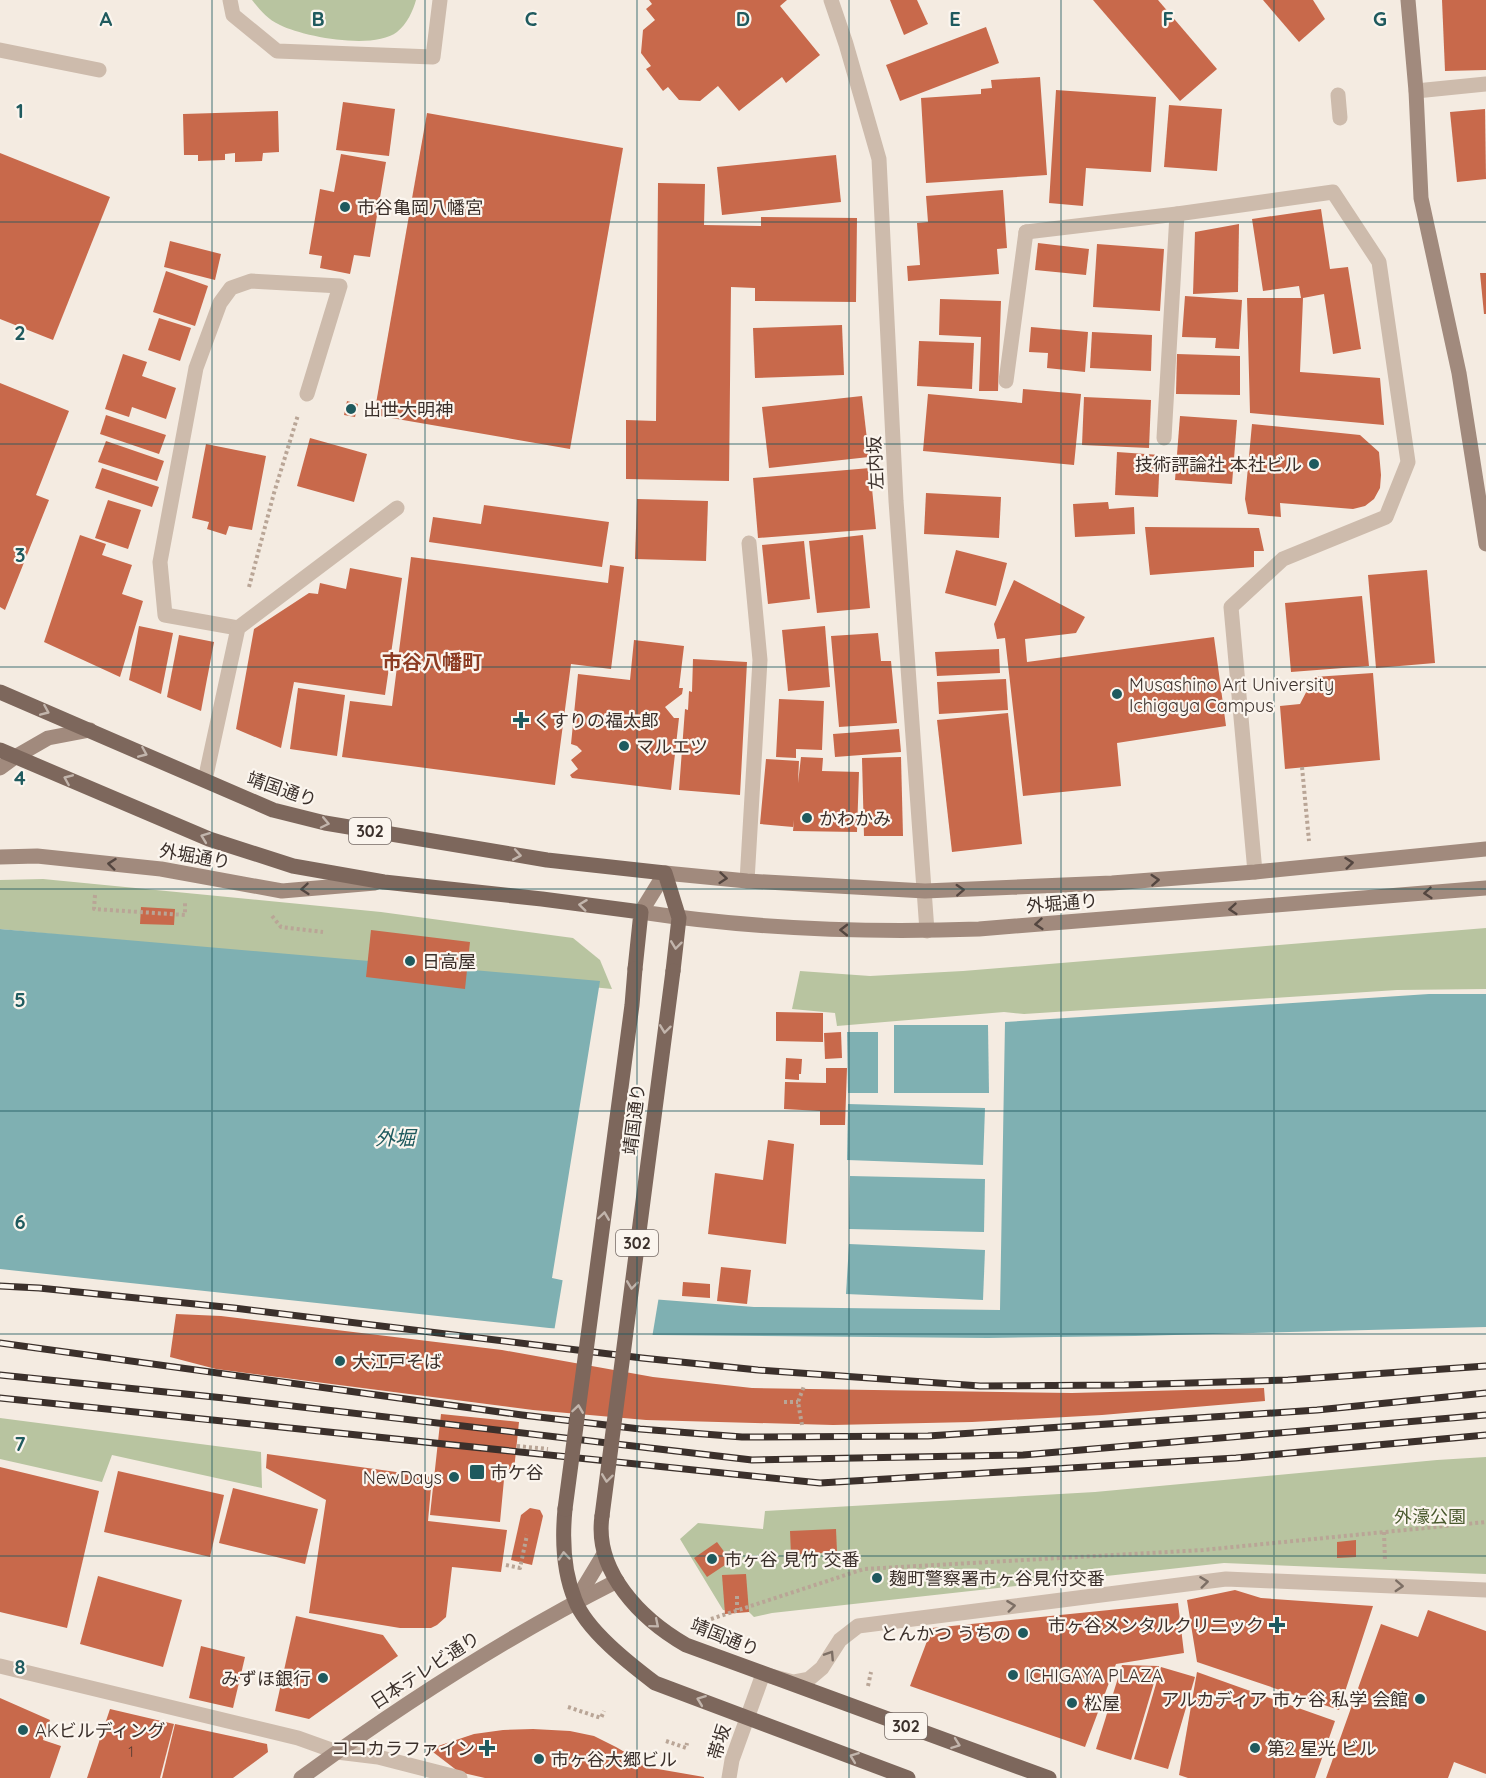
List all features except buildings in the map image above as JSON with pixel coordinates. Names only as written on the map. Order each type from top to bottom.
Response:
[{"type":"main road","points":[[1408,0],[1416,91],[1421,198],[1459,373],[1484,506],[1486,544]]},
{"type":"main road","name":"靖国通り","points":[[0,692],[273,810],[325,823],[547,860],[665,873],[679,918],[602,1516],[601,1538],[604,1554],[617,1581],[630,1599],[666,1633],[686,1645],[1049,1778]]},
{"type":"main road","points":[[0,768],[15,756],[48,738],[90,730]]},
{"type":"main road","points":[[0,750],[209,839],[293,866],[384,882],[641,912]]},
{"type":"main road","name":"外堀通り","points":[[665,873],[747,881],[925,891],[1112,883],[1311,867],[1486,849]]},
{"type":"main road","name":"外堀通り","points":[[0,857],[37,856],[161,869],[282,891],[384,882]]},
{"type":"main road","name":"302","points":[[641,912],[665,873]]},
{"type":"main road","name":"外堀通り","points":[[641,912],[679,918],[812,929],[927,931],[979,929],[1486,888]]},
{"type":"main road","name":"靖国通り","points":[[641,912],[630,1016],[565,1509],[563,1540],[565,1568],[575,1602],[608,1643],[655,1683],[908,1778]]},
{"type":"main road","name":"日本テレビ通り","points":[[575,1602],[604,1554]]},
{"type":"main road","name":"日本テレビ通り","points":[[301,1778],[490,1650],[617,1581]]},
{"type":"street","points":[[230,0],[233,15],[277,51],[433,57],[440,0]]},
{"type":"street","name":"左内坂","points":[[831,0],[879,159],[896,501],[927,931]]},
{"type":"street","points":[[0,50],[99,70]]},
{"type":"street","points":[[1416,91],[1486,84]]},
{"type":"street","points":[[1338,95],[1340,118]]},
{"type":"street","points":[[1006,381],[1026,232],[1333,192],[1379,262],[1408,462],[1386,517],[1283,559],[1231,608],[1255,872]]},
{"type":"street","points":[[1164,438],[1177,214]]},
{"type":"street","points":[[238,628],[165,615],[160,562],[196,368],[220,303],[231,288],[251,281],[339,286],[307,394]]},
{"type":"street","points":[[205,780],[238,628],[397,508]]},
{"type":"street","points":[[747,881],[760,660],[749,543]]},
{"type":"street","points":[[763,1674],[793,1682],[809,1679],[822,1668],[840,1640],[858,1626],[1226,1579],[1486,1590]]},
{"type":"street","points":[[0,1666],[298,1738],[337,1752],[378,1757],[460,1778]]},
{"type":"street","name":"帯坂","points":[[729,1778],[732,1760],[763,1674]]},
{"type":"path","points":[[238,628],[295,424]]},
{"type":"path","points":[[1302,767],[1311,867]]},
{"type":"path","points":[[95,895],[94,909],[185,915],[185,902]]},
{"type":"path","points":[[266,910],[281,927],[323,932]]},
{"type":"path","points":[[802,1425],[798,1402],[804,1386]]},
{"type":"path","points":[[784,1402],[798,1402]]},
{"type":"path","points":[[517,1446],[548,1449]]},
{"type":"path","points":[[711,1618],[864,1569],[1203,1550],[1486,1522]]},
{"type":"path","points":[[506,1565],[520,1568],[527,1535]]},
{"type":"path","points":[[737,1596],[737,1610]]},
{"type":"path","points":[[868,1688],[871,1672]]},
{"type":"path","points":[[568,1707],[601,1718],[604,1711]]},
{"type":"path","points":[[666,1741],[686,1748],[687,1743]]},
{"type":"green space","points":[[252,0],[416,0],[409,17],[397,32],[386,37],[356,41],[305,34],[280,25],[271,20]]},
{"type":"green space","points":[[43,879],[381,912],[573,938],[600,960],[612,989],[0,929],[0,880]]},
{"type":"green space","points":[[1486,928],[1486,989],[1397,990],[1024,1014],[1004,1012],[837,1026],[835,1013],[792,1009],[800,971],[870,976],[963,971]]},
{"type":"green space","points":[[0,1418],[261,1452],[262,1488],[112,1455],[102,1482],[0,1459]]},
{"type":"green space","name":"外濠公園","points":[[1486,1457],[1486,1574],[1224,1563],[772,1613],[754,1617],[749,1612],[723,1610],[680,1539],[698,1523],[763,1529],[765,1511],[1095,1492]]},
{"type":"water","name":"外堀","points":[[0,929],[600,981],[552,1278],[651,1299],[754,1307],[1000,1310],[1005,1022],[1429,994],[1486,994],[1486,1327],[988,1338],[653,1335],[549,1328],[0,1269]]},
{"type":"water","points":[[894,1025],[988,1025],[989,1093],[894,1093]]},
{"type":"water","points":[[847,1032],[878,1032],[878,1093],[848,1093]]},
{"type":"water","points":[[848,1104],[985,1108],[983,1165],[847,1160]]},
{"type":"water","points":[[850,1176],[985,1179],[984,1232],[849,1229]]},
{"type":"water","points":[[849,1244],[985,1250],[983,1300],[846,1294]]},
{"type":"pier","points":[[563,1278],[659,1296],[652,1338],[554,1332]]},
{"type":"railway","points":[[0,1286],[234,1308],[758,1370],[980,1386],[1124,1385],[1288,1380],[1486,1366]]},
{"type":"railway","points":[[0,1343],[522,1415],[640,1429],[742,1437],[928,1436],[1317,1410],[1486,1393]]},
{"type":"railway","points":[[0,1375],[224,1398],[752,1460],[1023,1455],[1486,1415]]},
{"type":"railway","points":[[0,1398],[820,1483],[1236,1458],[1486,1435]]},
{"type":"place","name":"市谷亀岡八幡宮","points":[[345,207]]},
{"type":"place","name":"出世大明神","points":[[351,409]]},
{"type":"place","name":"技術評論社 本社ビル","points":[[1314,464]]},
{"type":"place","name":"Musashino Art University Ichigaya Campus","points":[[1117,694]]},
{"type":"place","name":"くすりの福太郎","points":[[521,720]]},
{"type":"place","name":"マルエツ","points":[[624,746]]},
{"type":"place","name":"かわかみ","points":[[807,818]]},
{"type":"place","name":"日高屋","points":[[410,961]]},
{"type":"place","name":"大江戸そば","points":[[340,1361]]},
{"type":"place","name":"市ケ谷","points":[[477,1472]]},
{"type":"place","name":"NewDays","points":[[454,1477]]},
{"type":"place","name":"市ヶ谷 見竹 交番","points":[[712,1559]]},
{"type":"place","name":"麹町警察署市ヶ谷見付交番","points":[[877,1578]]},
{"type":"place","name":"市ヶ谷メンタルクリニック","points":[[1277,1625]]},
{"type":"place","name":"とんかつ うちの","points":[[1023,1633]]},
{"type":"place","name":"ICHIGAYA PLAZA","points":[[1013,1675]]},
{"type":"place","name":"みずほ銀行","points":[[323,1678]]},
{"type":"place","name":"アルカディア 市ヶ谷 私学 会館","points":[[1420,1699]]},
{"type":"place","name":"松屋","points":[[1072,1703]]},
{"type":"place","name":"AKビルディング","points":[[23,1730]]},
{"type":"place","name":"ココカラファイン","points":[[487,1748]]},
{"type":"place","name":"第2 星光 ビル","points":[[1255,1748]]},
{"type":"place","name":"市ヶ谷大郷ビル","points":[[539,1759]]},
{"type":"district","name":"市谷八幡町","points":[[432,661]]}]
